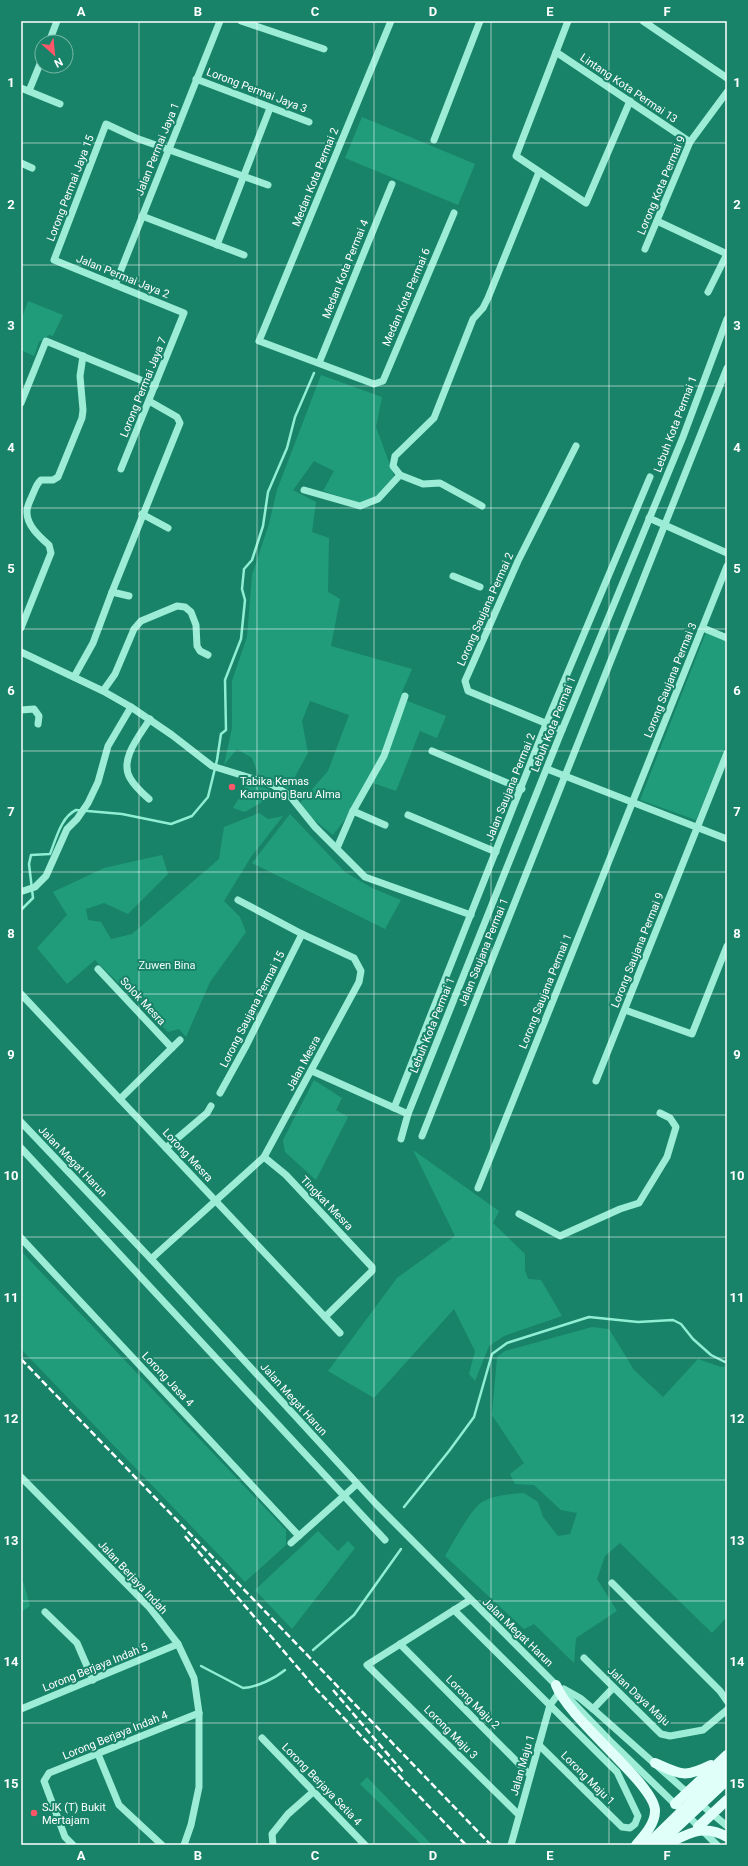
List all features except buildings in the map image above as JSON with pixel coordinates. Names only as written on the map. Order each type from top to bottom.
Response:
[{"type":"main road","points":[[558,1689],[574,1712],[648,1791],[653,1801],[655,1811],[652,1822],[636,1845]]},
{"type":"main road","points":[[675,1804],[687,1792],[725,1761]]},
{"type":"main road","points":[[655,1763],[674,1771],[693,1774],[725,1761]]},
{"type":"main road","points":[[647,1845],[725,1761]]},
{"type":"main road","points":[[658,1845],[727,1780]]},
{"type":"main road","points":[[698,1827],[727,1800]]},
{"type":"main road","points":[[665,1845],[702,1829],[712,1830],[727,1837]]},
{"type":"street","points":[[52,34],[57,21]]},
{"type":"street","name":"Jalan Permai Jaya 1","points":[[114,285],[220,21]]},
{"type":"street","points":[[242,21],[324,49]]},
{"type":"street","name":"Medan Kota Permai 2","points":[[319,362],[259,341],[391,21]]},
{"type":"street","points":[[434,140],[480,21]]},
{"type":"street","points":[[568,21],[516,156],[586,203],[630,101]]},
{"type":"street","points":[[643,21],[727,78]]},
{"type":"street","name":"Lintang Kota Permai 13","points":[[556,52],[690,142]]},
{"type":"street","points":[[29,91],[36,74]]},
{"type":"street","name":"Lorong Permai Jaya 3","points":[[196,79],[309,122]]},
{"type":"street","points":[[21,88],[60,104]]},
{"type":"street","name":"Lorong Kota Permai 9","points":[[645,249],[690,142],[727,92]]},
{"type":"street","points":[[217,245],[270,108]]},
{"type":"street","name":"Lorong Permai Jaya 15","points":[[54,260],[106,124],[136,138],[168,149]]},
{"type":"street","points":[[168,149],[268,185]]},
{"type":"street","points":[[21,164],[32,168]]},
{"type":"street","points":[[482,506],[440,483],[423,484],[400,474],[393,466],[394,456],[434,418],[473,319],[483,308],[488,298],[539,172]]},
{"type":"street","name":"Medan Kota Permai 4","points":[[319,362],[392,184]]},
{"type":"street","name":"Medan Kota Permai 6","points":[[319,362],[374,384],[383,381],[454,213]]},
{"type":"street","points":[[142,216],[244,255]]},
{"type":"street","points":[[657,221],[727,254],[708,292]]},
{"type":"street","name":"Jalan Permai Jaya 2","points":[[54,260],[184,313]]},
{"type":"street","name":"Lorong Permai Jaya 7","points":[[121,469],[184,313]]},
{"type":"street","name":"Lebuh Kota Permai 1","points":[[401,1139],[408,1114],[562,730],[683,437],[727,319]]},
{"type":"street","points":[[21,403],[46,341],[155,386]]},
{"type":"street","points":[[21,628],[51,553],[49,545],[39,537],[34,530],[27,516],[27,509],[38,483],[42,480],[53,480],[58,477],[82,418],[83,410],[80,376],[83,356]]},
{"type":"street","points":[[564,775],[727,368]]},
{"type":"street","points":[[74,677],[93,643],[142,514],[180,423],[177,417],[149,401]]},
{"type":"street","name":"Lorong Saujana Permai 2","points":[[562,730],[468,691],[466,682],[518,561],[576,446]]},
{"type":"street","points":[[304,490],[360,506],[378,498],[400,474]]},
{"type":"street","name":"Jalan Saujana Permai 2","points":[[394,1108],[522,789],[546,724],[650,477]]},
{"type":"street","points":[[142,514],[168,528]]},
{"type":"street","points":[[649,518],[727,553]]},
{"type":"street","name":"Lorong Saujana Permai 3","points":[[632,802],[727,566]]},
{"type":"street","points":[[453,576],[480,586]]},
{"type":"street","points":[[112,592],[129,596]]},
{"type":"street","points":[[103,691],[115,674],[134,629],[141,622],[177,606],[185,607],[191,612],[196,625],[197,646],[200,651],[208,655]]},
{"type":"street","points":[[703,628],[727,638]]},
{"type":"street","points":[[21,652],[103,691],[131,707],[212,766],[283,789],[315,827],[365,876],[471,915]]},
{"type":"street","points":[[337,848],[353,811],[384,756],[405,696]]},
{"type":"street","points":[[26,890],[46,876],[67,829],[86,806],[98,782],[108,746],[131,707]]},
{"type":"street","points":[[21,710],[34,709],[39,716],[38,724]]},
{"type":"street","points":[[149,799],[129,777],[127,764],[130,751],[150,720]]},
{"type":"street","points":[[432,751],[522,789]]},
{"type":"street","name":"Lorong Saujana Permai 9","points":[[596,1081],[727,754]]},
{"type":"street","points":[[547,769],[727,839]]},
{"type":"street","name":"Jalan Saujana Permai 1","points":[[422,1136],[564,775]]},
{"type":"street","name":"Lorong Saujana Permai 1","points":[[478,1188],[632,802]]},
{"type":"street","points":[[353,811],[385,825]]},
{"type":"street","points":[[408,815],[496,852]]},
{"type":"street","name":"Jalan Mesra","points":[[151,1259],[264,1157],[359,982],[361,971],[354,958],[302,934],[238,900]]},
{"type":"street","name":"Lorong Saujana Permai 15","points":[[220,1093],[246,1046],[302,934]]},
{"type":"street","points":[[625,1010],[692,1034],[727,946]]},
{"type":"street","name":"Solok Mesra","points":[[98,969],[172,1048]]},
{"type":"street","name":"Lorong Mesra","points":[[21,994],[340,1332]]},
{"type":"street","points":[[120,1099],[180,1040]]},
{"type":"street","points":[[312,1071],[408,1114]]},
{"type":"street","points":[[166,1148],[206,1113],[211,1106]]},
{"type":"street","points":[[519,1214],[560,1236],[620,1209],[639,1203],[667,1157],[676,1127],[670,1118],[660,1113]]},
{"type":"street","name":"Jalan Megat Harun","points":[[21,1122],[151,1259],[356,1484],[558,1689],[717,1845]]},
{"type":"street","points":[[21,1148],[384,1540]]},
{"type":"street","name":"Tingkat Mesra","points":[[264,1157],[286,1175],[372,1267],[372,1271],[325,1317]]},
{"type":"street","name":"Lorong Jasa 4","points":[[21,1238],[299,1536]]},
{"type":"street","name":"Jalan Berjaya Indah","points":[[23,1479],[150,1608],[178,1644],[194,1678],[198,1713],[199,1787],[192,1825],[184,1845]]},
{"type":"street","points":[[292,1544],[356,1484]]},
{"type":"street","points":[[612,1583],[720,1691],[727,1701]]},
{"type":"street","points":[[400,1644],[470,1600]]},
{"type":"street","points":[[454,1610],[550,1705]]},
{"type":"street","points":[[45,1612],[78,1643],[93,1680]]},
{"type":"street","name":"Lorong Berjaya Indah 5","points":[[21,1709],[178,1644]]},
{"type":"street","name":"Lorong Maju 3","points":[[400,1644],[367,1665],[519,1815]]},
{"type":"street","name":"Lorong Maju 2","points":[[400,1644],[530,1775]]},
{"type":"street","name":"Jalan Daya Maju","points":[[584,1658],[661,1734],[670,1736],[703,1730],[727,1710]]},
{"type":"street","points":[[592,1709],[613,1688]]},
{"type":"street","name":"Jalan Megat Harun","points":[[558,1689],[580,1698],[727,1826]]},
{"type":"street","name":"Jalan Maju 1","points":[[511,1845],[550,1705],[558,1689]]},
{"type":"street","name":"Lorong Maju 1","points":[[539,1744],[622,1827],[630,1828],[635,1824],[638,1816],[617,1772],[550,1705]]},
{"type":"street","name":"Lorong Berjaya Indah 4","points":[[73,1845],[65,1837],[44,1781],[49,1773],[198,1713]]},
{"type":"street","name":"Lorong Berjaya Setia 4","points":[[262,1738],[365,1845]]},
{"type":"street","points":[[98,1754],[119,1805],[162,1845]]},
{"type":"street","points":[[273,1845],[272,1834],[288,1814],[313,1792]]},
{"type":"green space","points":[[362,117],[475,164],[458,205],[345,158]]},
{"type":"green space","points":[[28,301],[63,315],[53,336],[49,335],[39,342],[34,356],[21,350],[21,320]]},
{"type":"green space","points":[[321,375],[382,397],[376,427],[394,476],[376,496],[361,503],[323,491],[334,471],[314,461],[293,490],[316,502],[312,532],[329,538],[328,592],[340,599],[331,646],[412,669],[402,692],[405,700],[446,716],[437,738],[420,731],[396,791],[373,783],[333,835],[313,819],[300,803],[328,771],[349,715],[310,701],[302,721],[308,753],[288,789],[280,783],[259,776],[252,758],[237,749],[224,765],[232,728],[232,681],[247,637],[252,575],[269,524],[277,490]]},
{"type":"green space","points":[[707,630],[727,638],[727,743],[696,820],[640,800]]},
{"type":"green space","points":[[249,781],[277,793],[245,812],[233,808]]},
{"type":"green space","name":"Zuwen Bina","points":[[259,813],[268,819],[283,816],[251,857],[224,901],[240,917],[246,932],[210,982],[186,1037],[179,1029],[168,1032],[95,960],[67,984],[37,948],[67,915],[53,892],[104,868],[162,855],[168,874],[128,914],[104,903],[86,909],[88,920],[101,922],[111,939],[132,934],[219,859],[224,827]]},
{"type":"green space","points":[[290,814],[345,872],[372,888],[401,900],[385,929],[252,863]]},
{"type":"green space","points":[[314,1080],[342,1098],[336,1110],[348,1117],[316,1180],[285,1152],[283,1140]]},
{"type":"green space","points":[[413,1150],[499,1211],[493,1223],[525,1254],[525,1270],[528,1279],[541,1280],[562,1316],[504,1336],[489,1346],[475,1381],[469,1374],[475,1351],[454,1309],[374,1398],[328,1371],[397,1278],[455,1236]]},
{"type":"green space","points":[[21,1251],[286,1530],[286,1545],[245,1582],[21,1349]]},
{"type":"green space","points":[[592,1327],[609,1329],[634,1370],[663,1397],[698,1359],[721,1367],[727,1366],[727,1617],[712,1633],[620,1543],[605,1556],[597,1579],[617,1611],[576,1638],[574,1663],[534,1624],[524,1629],[445,1556],[467,1519],[477,1506],[482,1502],[503,1495],[524,1493],[538,1502],[543,1517],[558,1536],[570,1534],[577,1513],[561,1510],[534,1485],[515,1484],[510,1474],[524,1463],[492,1415],[497,1357],[505,1351]]},
{"type":"green space","points":[[318,1531],[338,1551],[348,1541],[355,1548],[292,1629],[255,1590]]},
{"type":"green space","points":[[23,1581],[30,1606],[21,1612],[21,1583]]},
{"type":"green space","points":[[367,1777],[432,1845],[422,1845],[360,1784]]},
{"type":"waterway","points":[[21,910],[33,898],[29,864],[31,855],[50,854],[63,823],[71,813],[76,810],[122,814],[171,824],[192,816],[208,797],[217,760],[221,734],[226,730],[225,680],[241,639],[245,600],[242,589],[244,569],[252,560],[263,526],[268,492],[287,448],[295,417],[314,373]]},
{"type":"waterway","points":[[404,1507],[474,1417],[492,1354],[507,1343],[589,1317],[638,1322],[673,1320],[681,1324],[693,1339],[711,1355],[725,1362],[727,1361]]},
{"type":"waterway","points":[[313,1650],[354,1615],[401,1549]]},
{"type":"waterway","points":[[201,1666],[243,1688],[265,1682],[285,1670]]},
{"type":"railway","points":[[21,1359],[491,1845]]},
{"type":"railway","points":[[185,1536],[317,1690],[466,1845]]},
{"type":"railway","points":[[333,1690],[403,1772]]},
{"type":"place","name":"Tabika Kemas Kampung Baru Alma","points":[[232,787]]},
{"type":"place","name":"SJK (T) Bukit Mertajam","points":[[34,1813]]}]
